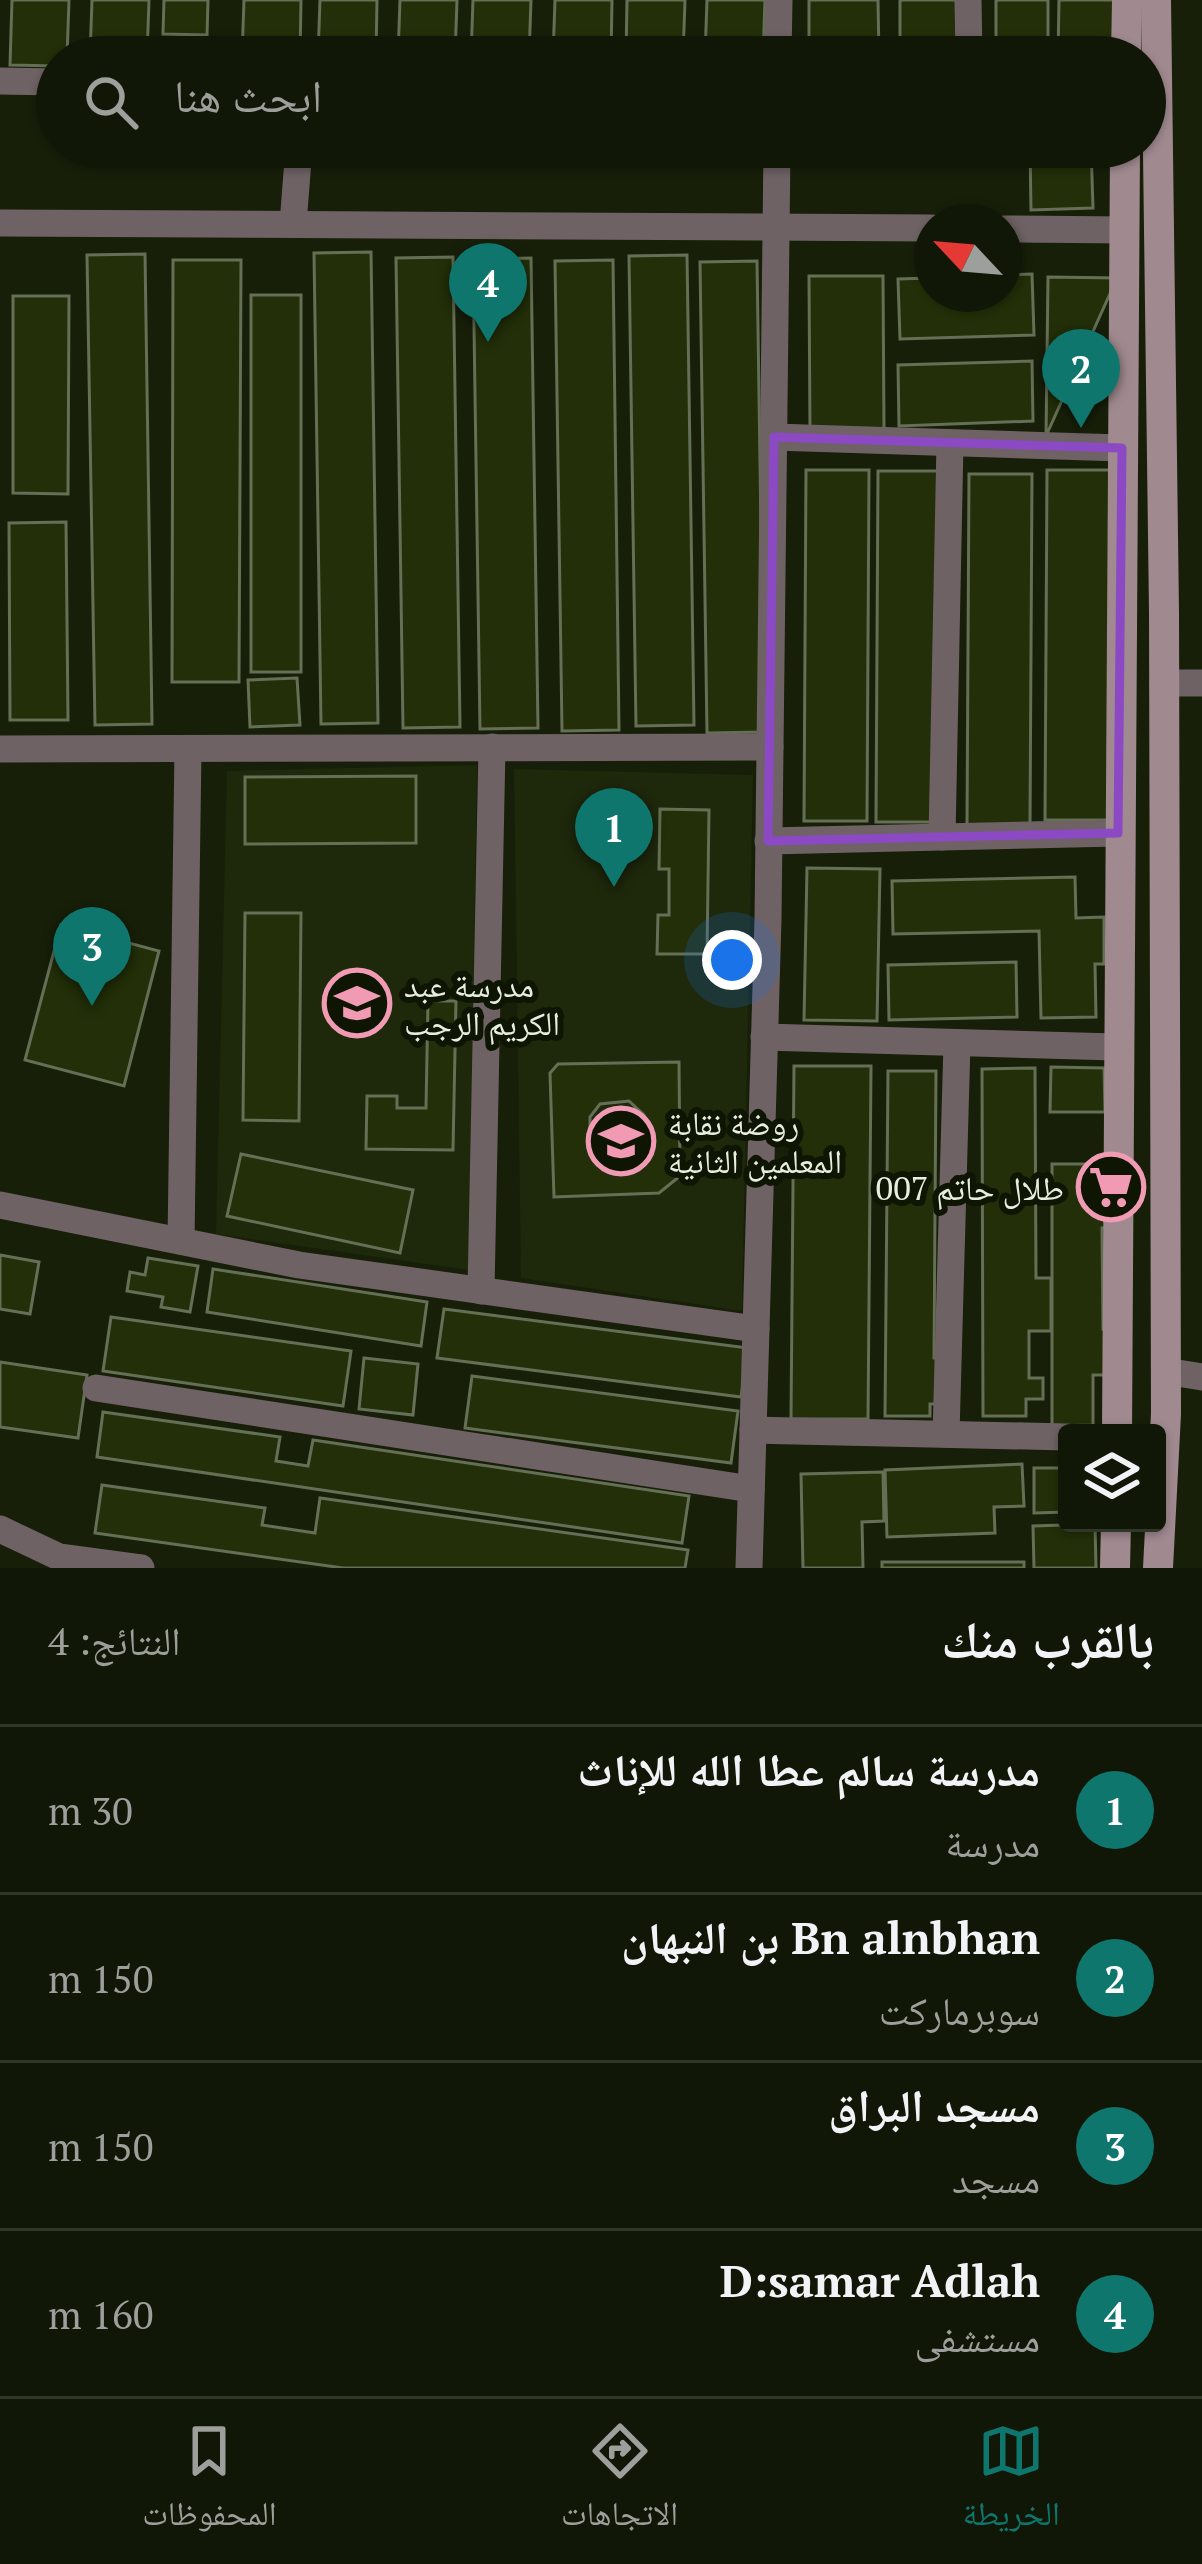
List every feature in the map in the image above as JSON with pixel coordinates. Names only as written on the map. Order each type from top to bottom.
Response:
[{"type":"main road","points":[[1126,0],[1126,36]]},
{"type":"main road","points":[[1156,0],[1156,36]]},
{"type":"main road","points":[[1117,1424],[1125,168]]},
{"type":"main road","points":[[1157,1568],[1166,1371],[1158,168]]},
{"type":"main road","points":[[1115,1532],[1115,1568]]},
{"type":"street","points":[[778,36],[779,0]]},
{"type":"street","points":[[968,0],[969,36]]},
{"type":"street","points":[[0,81],[36,82]]},
{"type":"street","points":[[293,224],[297,168]]},
{"type":"street","points":[[749,1568],[769,841],[777,168]]},
{"type":"street","points":[[0,224],[914,228]]},
{"type":"street","points":[[1022,229],[1124,230]]},
{"type":"street","points":[[773,437],[1123,448]]},
{"type":"street","points":[[942,837],[950,442]]},
{"type":"street","points":[[1163,683],[1202,683]]},
{"type":"street","points":[[0,749],[770,746]]},
{"type":"street","points":[[481,1291],[492,748]]},
{"type":"street","points":[[181,1241],[188,749]]},
{"type":"street","points":[[769,841],[1118,833]]},
{"type":"street","points":[[764,1037],[1116,1047]]},
{"type":"street","points":[[946,1434],[957,1043]]},
{"type":"street","points":[[0,1204],[299,1265],[756,1329]]},
{"type":"street","points":[[1166,1371],[1202,1377]]},
{"type":"street","points":[[96,1388],[751,1489]]},
{"type":"street","points":[[753,1430],[1058,1436]]},
{"type":"street","points":[[0,1529],[59,1563],[141,1568]]},
{"type":"highlighted area","points":[[774,437],[1122,448],[1118,833],[768,841]]},
{"type":"shaded area","points":[[477,765],[469,1270],[216,1234],[227,771]]},
{"type":"shaded area","points":[[514,769],[753,775],[742,1311],[521,1278]]},
{"type":"building","points":[[12,0],[69,0],[68,36],[36,36],[36,66],[10,65]]},
{"type":"building","points":[[92,0],[149,0],[148,36],[91,36]]},
{"type":"building","points":[[164,0],[208,0],[207,35],[163,34]]},
{"type":"building","points":[[244,0],[301,0],[300,36],[243,36]]},
{"type":"building","points":[[320,0],[377,0],[376,36],[319,36]]},
{"type":"building","points":[[400,0],[457,0],[456,36],[399,36]]},
{"type":"building","points":[[473,0],[531,0],[530,36],[472,36]]},
{"type":"building","points":[[555,0],[612,0],[611,36],[554,36]]},
{"type":"building","points":[[627,0],[685,0],[684,36],[626,36]]},
{"type":"building","points":[[707,0],[765,0],[764,36],[706,36]]},
{"type":"building","points":[[809,0],[878,0],[879,36],[809,36]]},
{"type":"building","points":[[900,0],[957,0],[958,36],[900,36]]},
{"type":"building","points":[[996,0],[1048,0],[1048,36],[996,36]]},
{"type":"building","points":[[1059,0],[1116,0],[1115,36],[1058,36]]},
{"type":"building","points":[[1030,168],[1092,168],[1093,208],[1031,210]]},
{"type":"building","points":[[371,252],[378,723],[321,724],[314,253]]},
{"type":"building","points":[[145,254],[152,724],[95,725],[87,255]]},
{"type":"building","points":[[687,255],[694,725],[636,726],[629,256]]},
{"type":"building","points":[[453,257],[460,727],[403,728],[396,258]]},
{"type":"building","points":[[531,258],[538,728],[480,729],[473,259]]},
{"type":"building","points":[[173,260],[241,260],[239,682],[172,682]]},
{"type":"building","points":[[613,260],[619,730],[562,731],[555,261]]},
{"type":"building","points":[[757,261],[764,732],[707,733],[700,262]]},
{"type":"building","points":[[1022,274],[1032,274],[1034,335],[900,339],[898,279],[914,279],[914,312],[1022,312]]},
{"type":"building","points":[[809,276],[883,276],[884,430],[810,431]]},
{"type":"building","points":[[1048,277],[1117,278],[1046,436]]},
{"type":"building","points":[[251,295],[301,295],[301,672],[251,672]]},
{"type":"building","points":[[13,296],[69,296],[68,494],[13,493]]},
{"type":"building","points":[[1032,361],[1033,421],[899,426],[898,365]]},
{"type":"building","points":[[806,470],[869,470],[867,821],[804,821]]},
{"type":"building","points":[[1047,470],[1110,470],[1109,820],[1045,820]]},
{"type":"building","points":[[878,471],[941,471],[939,822],[876,822]]},
{"type":"building","points":[[969,474],[1032,474],[1030,825],[967,825]]},
{"type":"building","points":[[66,522],[68,720],[10,720],[9,523]]},
{"type":"building","points":[[297,678],[300,725],[250,727],[248,680]]},
{"type":"building","points":[[416,776],[416,843],[245,844],[245,777]]},
{"type":"building","points":[[660,809],[709,810],[707,954],[657,954],[658,915],[669,915],[669,869],[659,869]]},
{"type":"building","points":[[807,868],[880,869],[877,1021],[804,1020]]},
{"type":"building","points":[[1075,877],[1076,918],[1104,917],[1104,964],[1095,964],[1096,1017],[1041,1018],[1039,931],[893,934],[892,881]]},
{"type":"building","points":[[245,913],[301,913],[299,1121],[243,1120]]},
{"type":"building","points":[[61,925],[159,951],[124,1086],[25,1060]]},
{"type":"building","points":[[1016,962],[1017,1017],[889,1020],[888,965]]},
{"type":"building","points":[[428,1001],[456,1001],[453,1150],[366,1149],[367,1096],[397,1096],[397,1108],[426,1108]]},
{"type":"building","points":[[679,1062],[680,1176],[659,1193],[554,1197],[550,1073],[558,1064]],"holes":[[[629,1101],[644,1115],[643,1146],[632,1158],[602,1160],[590,1149],[590,1117],[600,1104]]]},
{"type":"building","points":[[794,1066],[871,1066],[868,1419],[791,1419]]},
{"type":"building","points":[[1051,1067],[1104,1068],[1105,1112],[1050,1112]]},
{"type":"building","points":[[1035,1068],[1036,1278],[1051,1278],[1051,1331],[1029,1331],[1029,1378],[1043,1378],[1043,1399],[1026,1399],[1026,1416],[983,1416],[982,1069]]},
{"type":"building","points":[[888,1071],[936,1071],[934,1358],[944,1358],[943,1404],[930,1404],[930,1416],[885,1416]]},
{"type":"building","points":[[241,1154],[413,1190],[400,1253],[227,1216]]},
{"type":"building","points":[[1052,1164],[1097,1164],[1097,1195],[1113,1195],[1113,1228],[1102,1228],[1103,1329],[1113,1329],[1113,1375],[1093,1375],[1093,1424],[1052,1426]]},
{"type":"building","points":[[0,1255],[39,1262],[30,1314],[0,1309]]},
{"type":"building","points":[[148,1258],[198,1266],[190,1312],[161,1307],[163,1297],[127,1291],[130,1272],[145,1275]]},
{"type":"building","points":[[213,1269],[427,1302],[421,1346],[207,1312]]},
{"type":"building","points":[[444,1309],[748,1348],[741,1397],[437,1358]]},
{"type":"building","points":[[111,1317],[351,1351],[343,1406],[103,1371]]},
{"type":"building","points":[[364,1358],[418,1364],[413,1415],[359,1409]]},
{"type":"building","points":[[0,1362],[87,1375],[78,1438],[0,1427]]},
{"type":"building","points":[[472,1376],[738,1411],[731,1463],[465,1428]]},
{"type":"building","points":[[103,1412],[280,1437],[276,1461],[308,1466],[313,1440],[689,1496],[682,1543],[97,1457]]},
{"type":"building","points":[[1022,1464],[1024,1506],[994,1507],[995,1533],[887,1537],[885,1470]]},
{"type":"building","points":[[1034,1468],[1058,1468],[1058,1512],[1034,1513]]},
{"type":"building","points":[[883,1472],[884,1521],[862,1522],[863,1568],[803,1568],[801,1474]]},
{"type":"building","points":[[102,1485],[265,1508],[262,1525],[315,1533],[320,1498],[688,1550],[685,1568],[343,1568],[95,1533]]},
{"type":"building","points":[[1033,1526],[1095,1532],[1096,1568],[1034,1568]]},
{"type":"building","points":[[882,1562],[1024,1562],[1024,1568],[882,1568]]},
{"type":"place","name":"D:samar Adlah","points":[[488,342]]},
{"type":"place","name":"Bn alnbhan بن النبهان","points":[[1081,428]]},
{"type":"place","name":"مدرسة سالم عطا الله للإناث","points":[[614,887]]},
{"type":"place","name":"مدرسة عبد الكريم الرجب","points":[[357,1003]]},
{"type":"place","name":"مسجد البراق","points":[[92,1006]]},
{"type":"place","name":"روضة نقابة المعلمين الثانية","points":[[621,1141]]},
{"type":"place","name":"طلال حاتم 007","points":[[1111,1187]]}]
